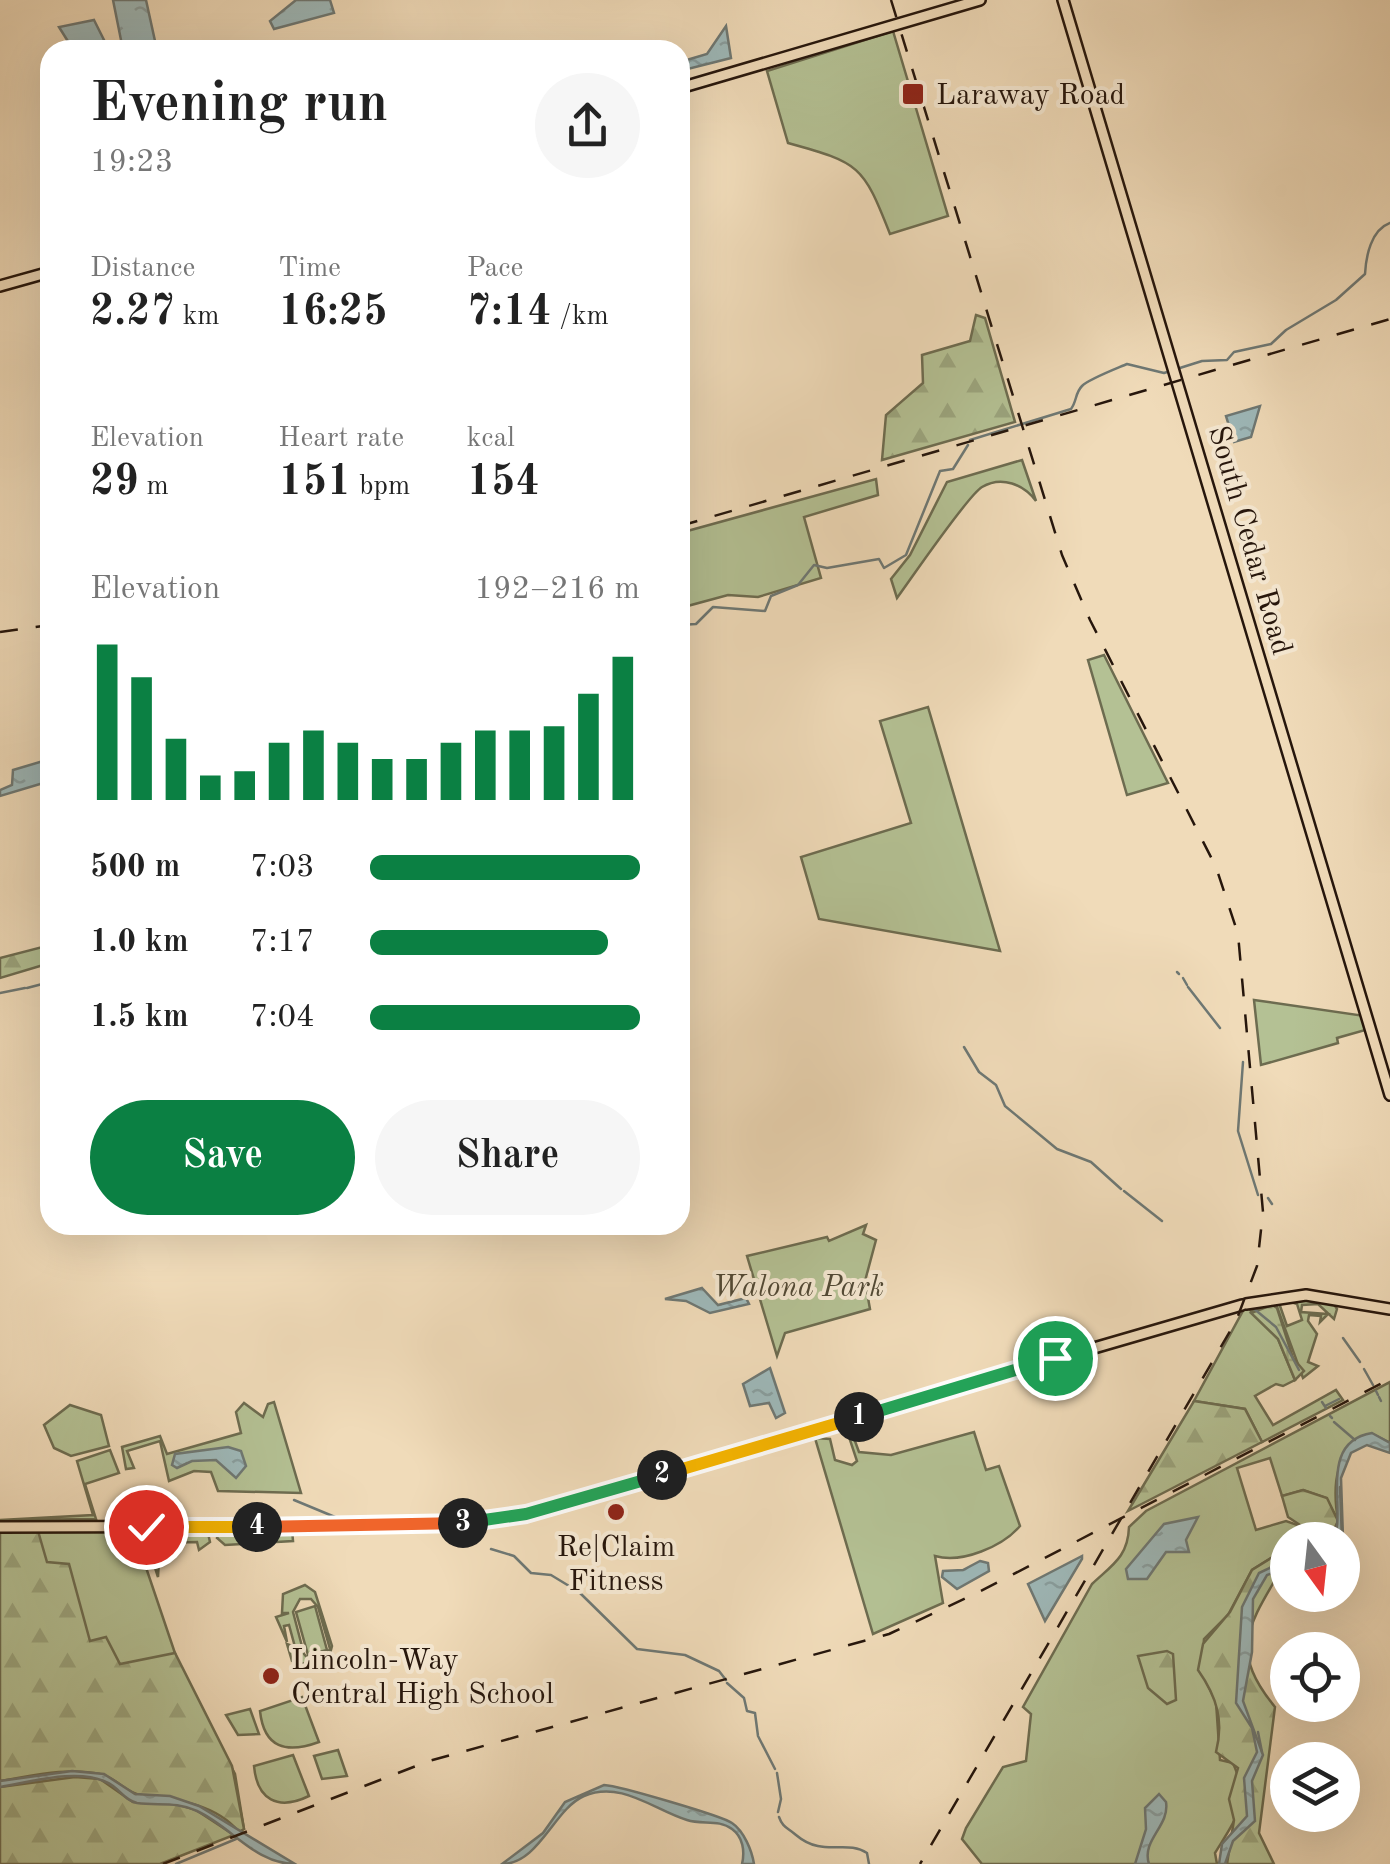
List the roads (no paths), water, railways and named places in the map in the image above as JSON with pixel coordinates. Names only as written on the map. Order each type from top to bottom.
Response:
[{"type":"main road","points":[[690,85],[980,0]]},
{"type":"main road","name":"South Cedar Road","points":[[1063,0],[1390,1095]]},
{"type":"main road","points":[[0,286],[40,275]]},
{"type":"main road","points":[[0,1524],[464,1523],[526,1514],[1244,1305],[1306,1295],[1390,1308]]},
{"type":"water","points":[[113,0],[146,0],[155,40],[121,40]]},
{"type":"water","points":[[296,0],[330,0],[334,13],[274,29],[270,21]]},
{"type":"water","points":[[94,20],[104,40],[67,40],[59,27]]},
{"type":"water","points":[[726,26],[731,58],[690,68],[690,59],[707,54]]},
{"type":"water","points":[[1260,406],[1251,437],[1234,442],[1226,416]]},
{"type":"water","points":[[40,762],[40,784],[0,796],[0,790],[12,785],[13,770]]},
{"type":"water","points":[[702,1288],[718,1305],[746,1298],[749,1304],[710,1313],[686,1301],[665,1299]]},
{"type":"water","points":[[770,1368],[785,1413],[776,1418],[769,1403],[750,1406],[743,1384]]},
{"type":"water","points":[[1372,1433],[1390,1443],[1390,1453],[1367,1445],[1351,1453],[1341,1478],[1342,1522],[1337,1522],[1339,1464],[1344,1450],[1355,1439]]},
{"type":"water","points":[[228,1447],[241,1451],[246,1466],[236,1478],[216,1460],[192,1461],[177,1468],[172,1465],[175,1454]]},
{"type":"water","points":[[1198,1517],[1186,1540],[1189,1552],[1166,1552],[1147,1579],[1128,1579],[1126,1569],[1164,1524]]},
{"type":"water","points":[[1082,1559],[1045,1621],[1028,1584]]},
{"type":"water","points":[[980,1561],[988,1563],[989,1571],[957,1589],[942,1577],[943,1571],[963,1570]]},
{"type":"water","points":[[1270,1568],[1253,1599],[1252,1652],[1243,1701],[1263,1755],[1252,1781],[1255,1821],[1233,1841],[1225,1864],[1219,1864],[1222,1844],[1247,1816],[1244,1778],[1257,1752],[1252,1728],[1236,1703],[1242,1607],[1259,1573]]},
{"type":"water","points":[[72,1771],[104,1774],[135,1794],[170,1796],[199,1806],[295,1864],[268,1858],[197,1811],[137,1803],[94,1778],[54,1777],[0,1787],[0,1781]]},
{"type":"water","points":[[604,1785],[732,1823],[747,1842],[754,1864],[742,1864],[741,1840],[727,1826],[687,1820],[624,1794],[598,1792],[573,1803],[526,1855],[502,1864],[543,1833],[565,1802]]},
{"type":"water","points":[[1159,1794],[1166,1802],[1166,1811],[1149,1848],[1149,1864],[1135,1864],[1146,1829],[1145,1808]]},
{"type":"waterway","points":[[970,440],[1071,409],[1082,386],[1127,364],[1164,373],[1202,361],[1227,360],[1234,352],[1271,344],[1286,330],[1336,300],[1365,274],[1374,237],[1390,223]]},
{"type":"waterway","points":[[690,624],[696,624],[713,607],[765,611],[771,596],[798,585],[814,565],[827,568],[879,559],[884,568],[906,555],[940,471],[953,469],[968,445]]},
{"type":"waterway","points":[[1183,978],[1187,985]]},
{"type":"waterway","points":[[27,988],[40,985]]},
{"type":"waterway","points":[[1188,987],[1220,1028]]},
{"type":"waterway","points":[[0,993],[25,988]]},
{"type":"waterway","points":[[964,1047],[979,1072],[996,1085],[1005,1106],[1057,1149],[1091,1162],[1121,1189]]},
{"type":"waterway","points":[[1243,1062],[1238,1131],[1258,1195]]},
{"type":"waterway","points":[[1124,1191],[1162,1221]]},
{"type":"waterway","points":[[1268,1198],[1272,1204]]},
{"type":"waterway","points":[[1253,1308],[1276,1327],[1299,1370]]},
{"type":"waterway","points":[[1343,1338],[1360,1362]]},
{"type":"waterway","points":[[1364,1369],[1373,1385]]},
{"type":"waterway","points":[[1376,1391],[1378,1395]]},
{"type":"waterway","points":[[1379,1397],[1381,1401]]},
{"type":"waterway","points":[[1325,1406],[1339,1399]]},
{"type":"waterway","points":[[1322,1402],[1326,1408]]},
{"type":"waterway","points":[[1334,1422],[1355,1440]]},
{"type":"waterway","points":[[1340,1487],[1341,1522]]},
{"type":"waterway","points":[[294,1500],[335,1517]]},
{"type":"waterway","points":[[491,1549],[514,1556],[531,1573],[551,1575],[579,1592],[637,1649],[685,1655],[719,1671],[726,1680]]},
{"type":"waterway","points":[[727,1683],[744,1698],[747,1711],[755,1713],[758,1736],[775,1769]]},
{"type":"waterway","points":[[1258,1732],[1262,1752]]},
{"type":"waterway","points":[[777,1773],[781,1799],[778,1812]]},
{"type":"waterway","points":[[779,1817],[806,1842],[859,1849],[867,1853],[869,1864]]},
{"type":"waterway","points":[[176,1864],[236,1839]]},
{"type":"railway","points":[[891,0],[1062,555],[1090,620],[1216,867],[1238,934],[1263,1212],[1257,1266],[1236,1321],[920,1864]]},
{"type":"railway","points":[[690,523],[1390,319]]},
{"type":"railway","points":[[0,632],[40,626]]},
{"type":"railway","points":[[163,1864],[429,1761],[889,1634],[977,1593],[1390,1379]]},
{"type":"place","name":"Laraway Road","points":[[913,94]]},
{"type":"place","name":"Re|Claim Fitness","points":[[616,1512]]},
{"type":"place","name":"Lincoln-Way Central High School","points":[[271,1676]]},
{"type":"park label","name":"Walona Park","points":[[798,1286]]}]
